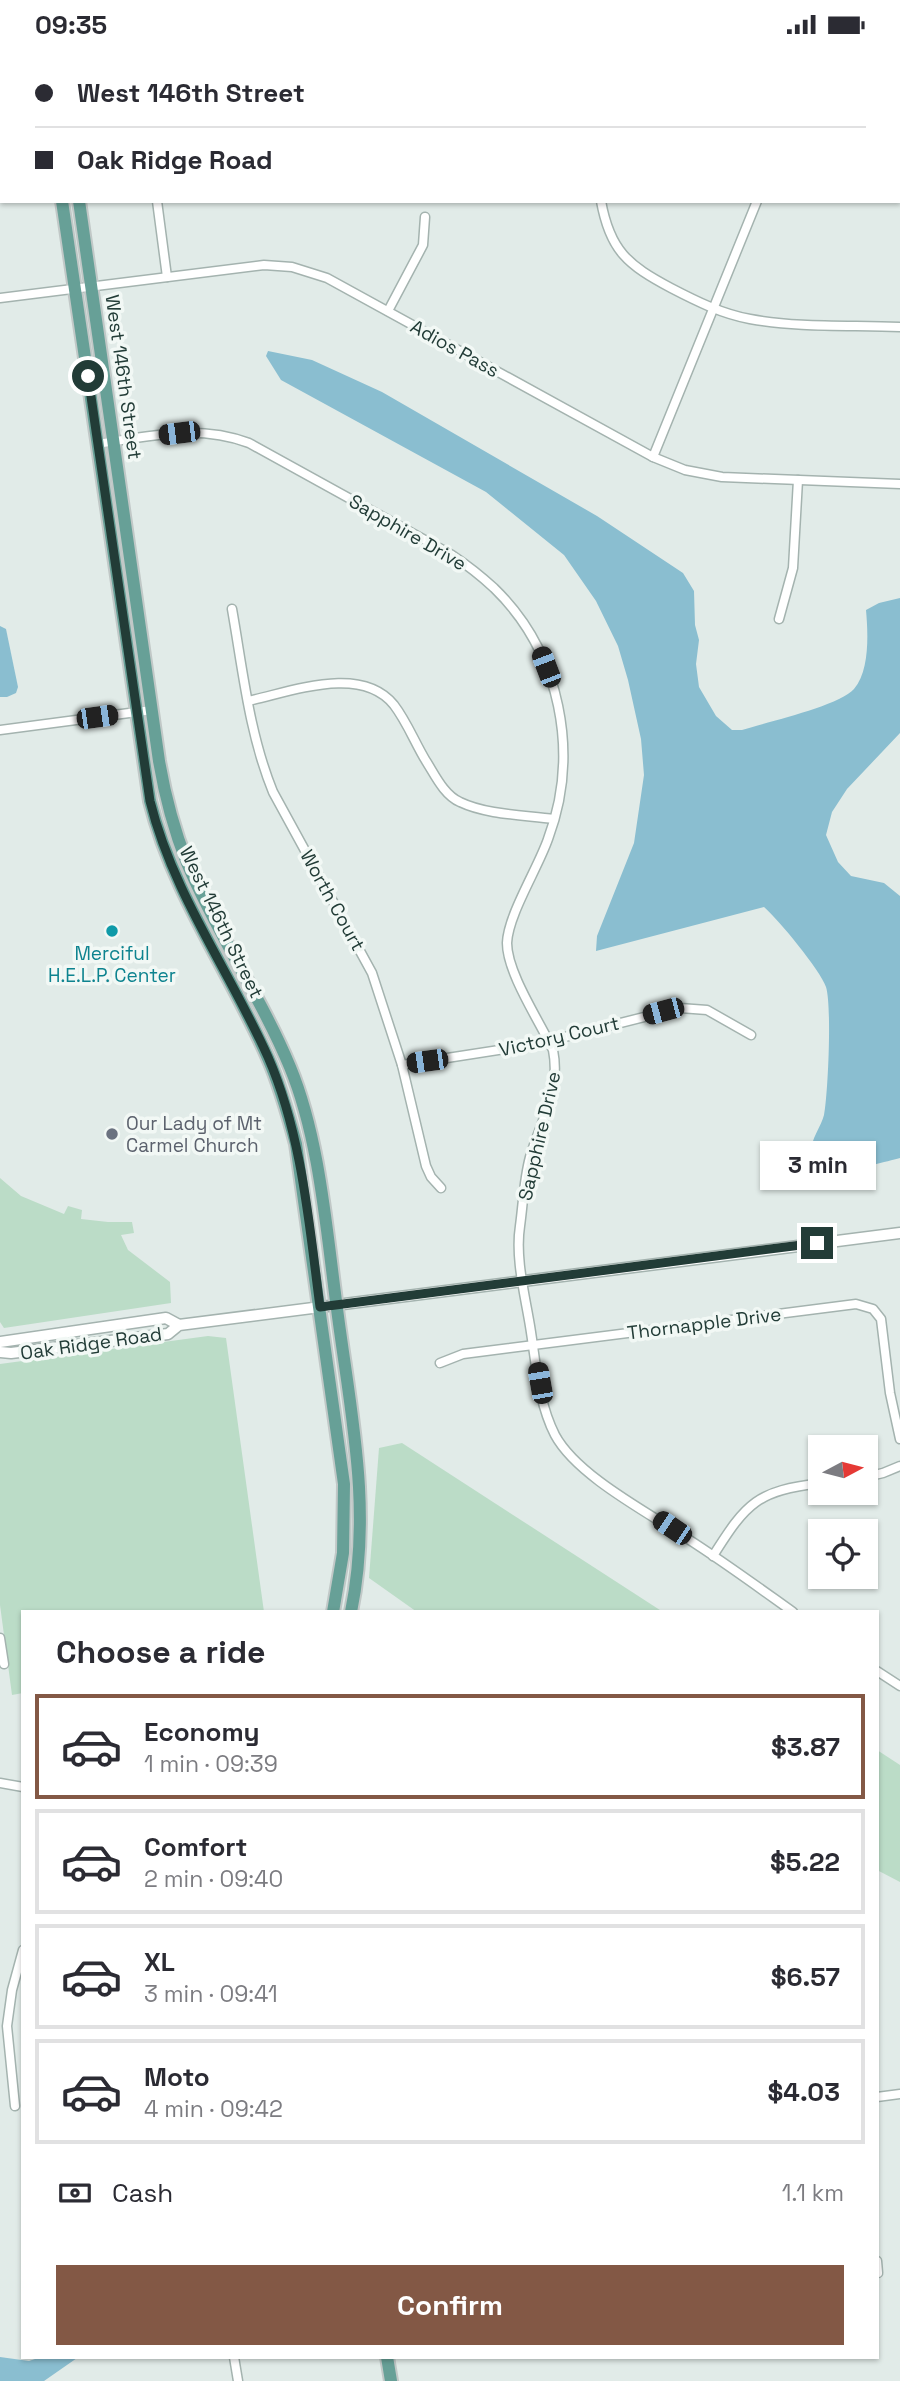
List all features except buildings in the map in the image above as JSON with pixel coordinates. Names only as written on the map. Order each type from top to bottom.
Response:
[{"type":"main road","name":"West 146th Street","points":[[62,203],[150,801],[170,867],[258,1038],[283,1097],[296,1144],[345,1501],[343,1553],[333,1610]]},
{"type":"main road","name":"West 146th Street","points":[[79,203],[167,802],[186,860],[278,1040],[299,1089],[315,1158],[361,1491],[360,1551],[351,1610]]},
{"type":"main road","points":[[387,2359],[391,2381]]},
{"type":"street","points":[[156,203],[167,277]]},
{"type":"street","points":[[601,203],[607,229],[622,255],[633,266],[698,302],[731,314],[764,321],[900,327]]},
{"type":"street","points":[[653,457],[756,203]]},
{"type":"street","points":[[388,311],[423,245],[425,217]]},
{"type":"street","name":"Adios Pass","points":[[0,298],[264,265],[292,267],[327,278],[653,457],[685,470],[722,477],[900,485]]},
{"type":"street","name":"Sapphire Drive","points":[[97,444],[199,432],[217,433],[240,440],[452,555],[475,571],[495,589],[526,628],[541,653],[559,707],[564,777],[540,861],[516,914],[507,945],[511,967],[553,1050],[556,1076],[529,1160],[519,1233],[533,1345],[548,1417],[555,1435],[566,1451],[590,1474],[790,1610]]},
{"type":"street","points":[[779,619],[793,568],[798,480]]},
{"type":"street","name":"Worth Court","points":[[232,609],[257,750],[273,792],[372,973],[402,1065],[426,1166],[431,1177],[442,1188]]},
{"type":"street","points":[[248,701],[333,683],[358,683],[371,687],[393,704],[438,781],[450,796],[459,802],[490,810],[554,819]]},
{"type":"street","points":[[0,730],[152,710]]},
{"type":"street","name":"Victory Court","points":[[402,1065],[549,1041],[680,1008],[707,1010],[751,1035]]},
{"type":"street","name":"Oak Ridge Road","points":[[0,1352],[11,1353],[168,1334],[179,1325],[900,1233]]},
{"type":"street","name":"Thornapple Drive","points":[[440,1363],[463,1354],[856,1304],[873,1309],[881,1319],[890,1393],[900,1439]]},
{"type":"street","name":"Oak Ridge Road","points":[[0,1342],[166,1318],[179,1325]]},
{"type":"street","points":[[878,1474],[900,1466]]},
{"type":"street","points":[[713,1556],[745,1509],[765,1496],[791,1486],[808,1484]]},
{"type":"street","points":[[0,1638],[4,1664]]},
{"type":"street","points":[[879,1672],[900,1686]]},
{"type":"street","points":[[0,1783],[21,1787]]},
{"type":"street","points":[[15,2106],[7,2026],[12,1990],[21,1957]]},
{"type":"street","points":[[879,2097],[900,2094]]},
{"type":"street","points":[[234,2359],[238,2381]]},
{"type":"green space","points":[[0,1178],[21,1196],[64,1214],[68,1206],[82,1210],[81,1219],[132,1222],[134,1233],[121,1235],[128,1250],[170,1282],[171,1303],[4,1328],[0,1322]]},
{"type":"green space","points":[[208,1336],[226,1338],[264,1610],[21,1610],[21,1693],[12,1695],[0,1605],[0,1364]]},
{"type":"green space","points":[[402,1443],[660,1610],[414,1610],[369,1578],[379,1448]]},
{"type":"green space","points":[[879,1751],[900,1765],[900,1882],[879,1871]]},
{"type":"water","points":[[268,351],[312,360],[382,392],[597,516],[683,573],[694,591],[695,625],[699,640],[696,664],[699,687],[716,716],[732,730],[742,730],[819,707],[854,689],[865,662],[866,610],[879,603],[900,598],[900,733],[847,789],[832,812],[826,835],[838,862],[851,876],[884,883],[900,896],[900,1158],[842,1169],[820,1166],[813,1160],[811,1149],[824,1115],[827,1089],[828,997],[826,987],[816,969],[764,907],[596,951],[597,936],[634,843],[644,775],[641,739],[628,680],[618,646],[596,601],[564,555],[486,492],[281,380],[266,356]]},
{"type":"water","points":[[0,626],[6,629],[18,687],[16,693],[7,697],[0,697]]},
{"type":"water","points":[[0,2357],[29,2361],[76,2359],[44,2381],[0,2381]]},
{"type":"place","name":"Merciful H.E.L.P. Center","points":[[112,931]]},
{"type":"place","name":"Our Lady of Mt Carmel Church","points":[[112,1134]]},
{"type":"route","points":[[88,376],[150,801],[164,850],[177,882],[261,1043],[283,1097],[296,1144],[320,1307],[817,1243]]}]
